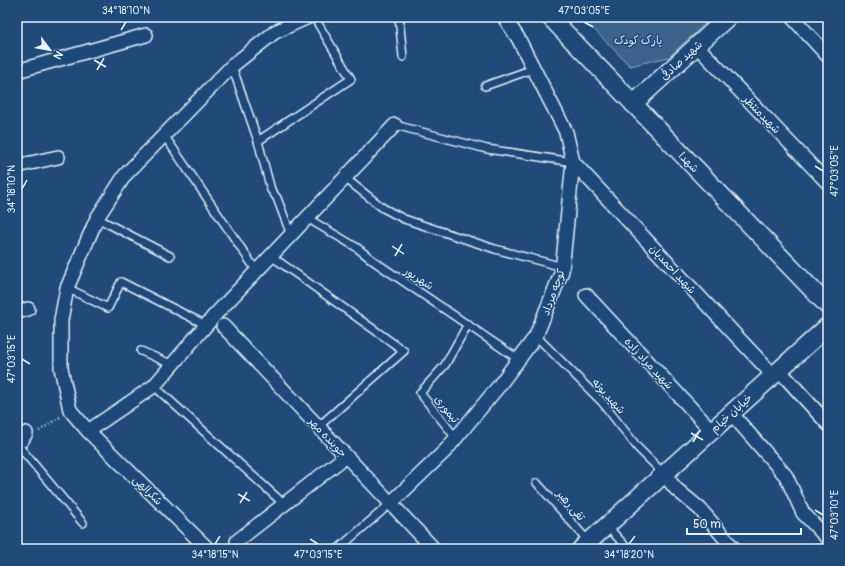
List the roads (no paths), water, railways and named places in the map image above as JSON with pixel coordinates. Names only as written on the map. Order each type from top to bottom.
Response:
[{"type":"street","points":[[67,288],[97,218],[125,175],[232,66],[276,32],[308,17]]},
{"type":"street","name":"کوچه مرداد","points":[[391,503],[446,450],[536,336],[563,267],[573,162],[566,132],[504,17]]},
{"type":"street","name":"شهدا","points":[[550,17],[828,306]]},
{"type":"street","name":"شهید صادقی","points":[[633,104],[728,17]]},
{"type":"street","points":[[792,17],[828,56]]},
{"type":"street","points":[[17,71],[146,35]]},
{"type":"street","name":"شهیدمنتظر","points":[[697,46],[828,183]]},
{"type":"street","points":[[88,430],[154,386],[206,325],[256,270],[308,218],[395,125]]},
{"type":"street","points":[[17,166],[58,157]]},
{"type":"street","name":"شهید احمدیان","points":[[573,162],[828,424]]},
{"type":"street","name":"شکرالهی","points":[[67,288],[61,320],[61,368],[70,410],[88,430],[208,549]]},
{"type":"street","name":"شهید مراد زاده","points":[[586,294],[712,430]]},
{"type":"street","name":"جوینده مهر","points":[[223,326],[434,549]]},
{"type":"street","name":"خیابان خیام","points":[[585,545],[776,372],[825,333]]},
{"type":"street","points":[[731,413],[786,476],[803,513],[828,539]]},
{"type":"street","points":[[237,541],[346,456]]},
{"type":"street","points":[[664,474],[676,489],[700,509],[734,549]]},
{"type":"lane","points":[[258,141],[351,79],[314,17]]},
{"type":"lane","points":[[399,17],[403,57]]},
{"type":"lane","points":[[232,66],[258,141],[271,190],[277,198],[291,235]]},
{"type":"lane","points":[[485,86],[533,69]]},
{"type":"lane","points":[[395,125],[487,149],[573,162]]},
{"type":"lane","points":[[164,135],[256,270]]},
{"type":"lane","points":[[345,178],[383,208],[404,219],[495,249],[563,267]]},
{"type":"lane","points":[[97,218],[170,256]]},
{"type":"lane","name":"شهریور","points":[[308,218],[356,247],[375,262],[518,359]]},
{"type":"lane","points":[[271,256],[404,351],[318,427]]},
{"type":"lane","points":[[67,288],[108,308],[121,282],[206,325]]},
{"type":"lane","name":"تیموری","points":[[456,438],[420,393],[445,365],[468,324]]},
{"type":"lane","name":"شهید بوته","points":[[536,336],[602,402],[638,448],[664,474]]},
{"type":"lane","points":[[141,352],[173,365]]},
{"type":"lane","points":[[154,386],[285,504]]},
{"type":"lane","points":[[21,440],[83,523]]},
{"type":"lane","name":"تقی رهبر","points":[[537,483],[585,545]]},
{"type":"lane","points":[[338,549],[391,503]]},
{"type":"lane","points":[[607,526],[628,549]]},
{"type":"park label","name":"پارک کودک","points":[[638,40]]}]
